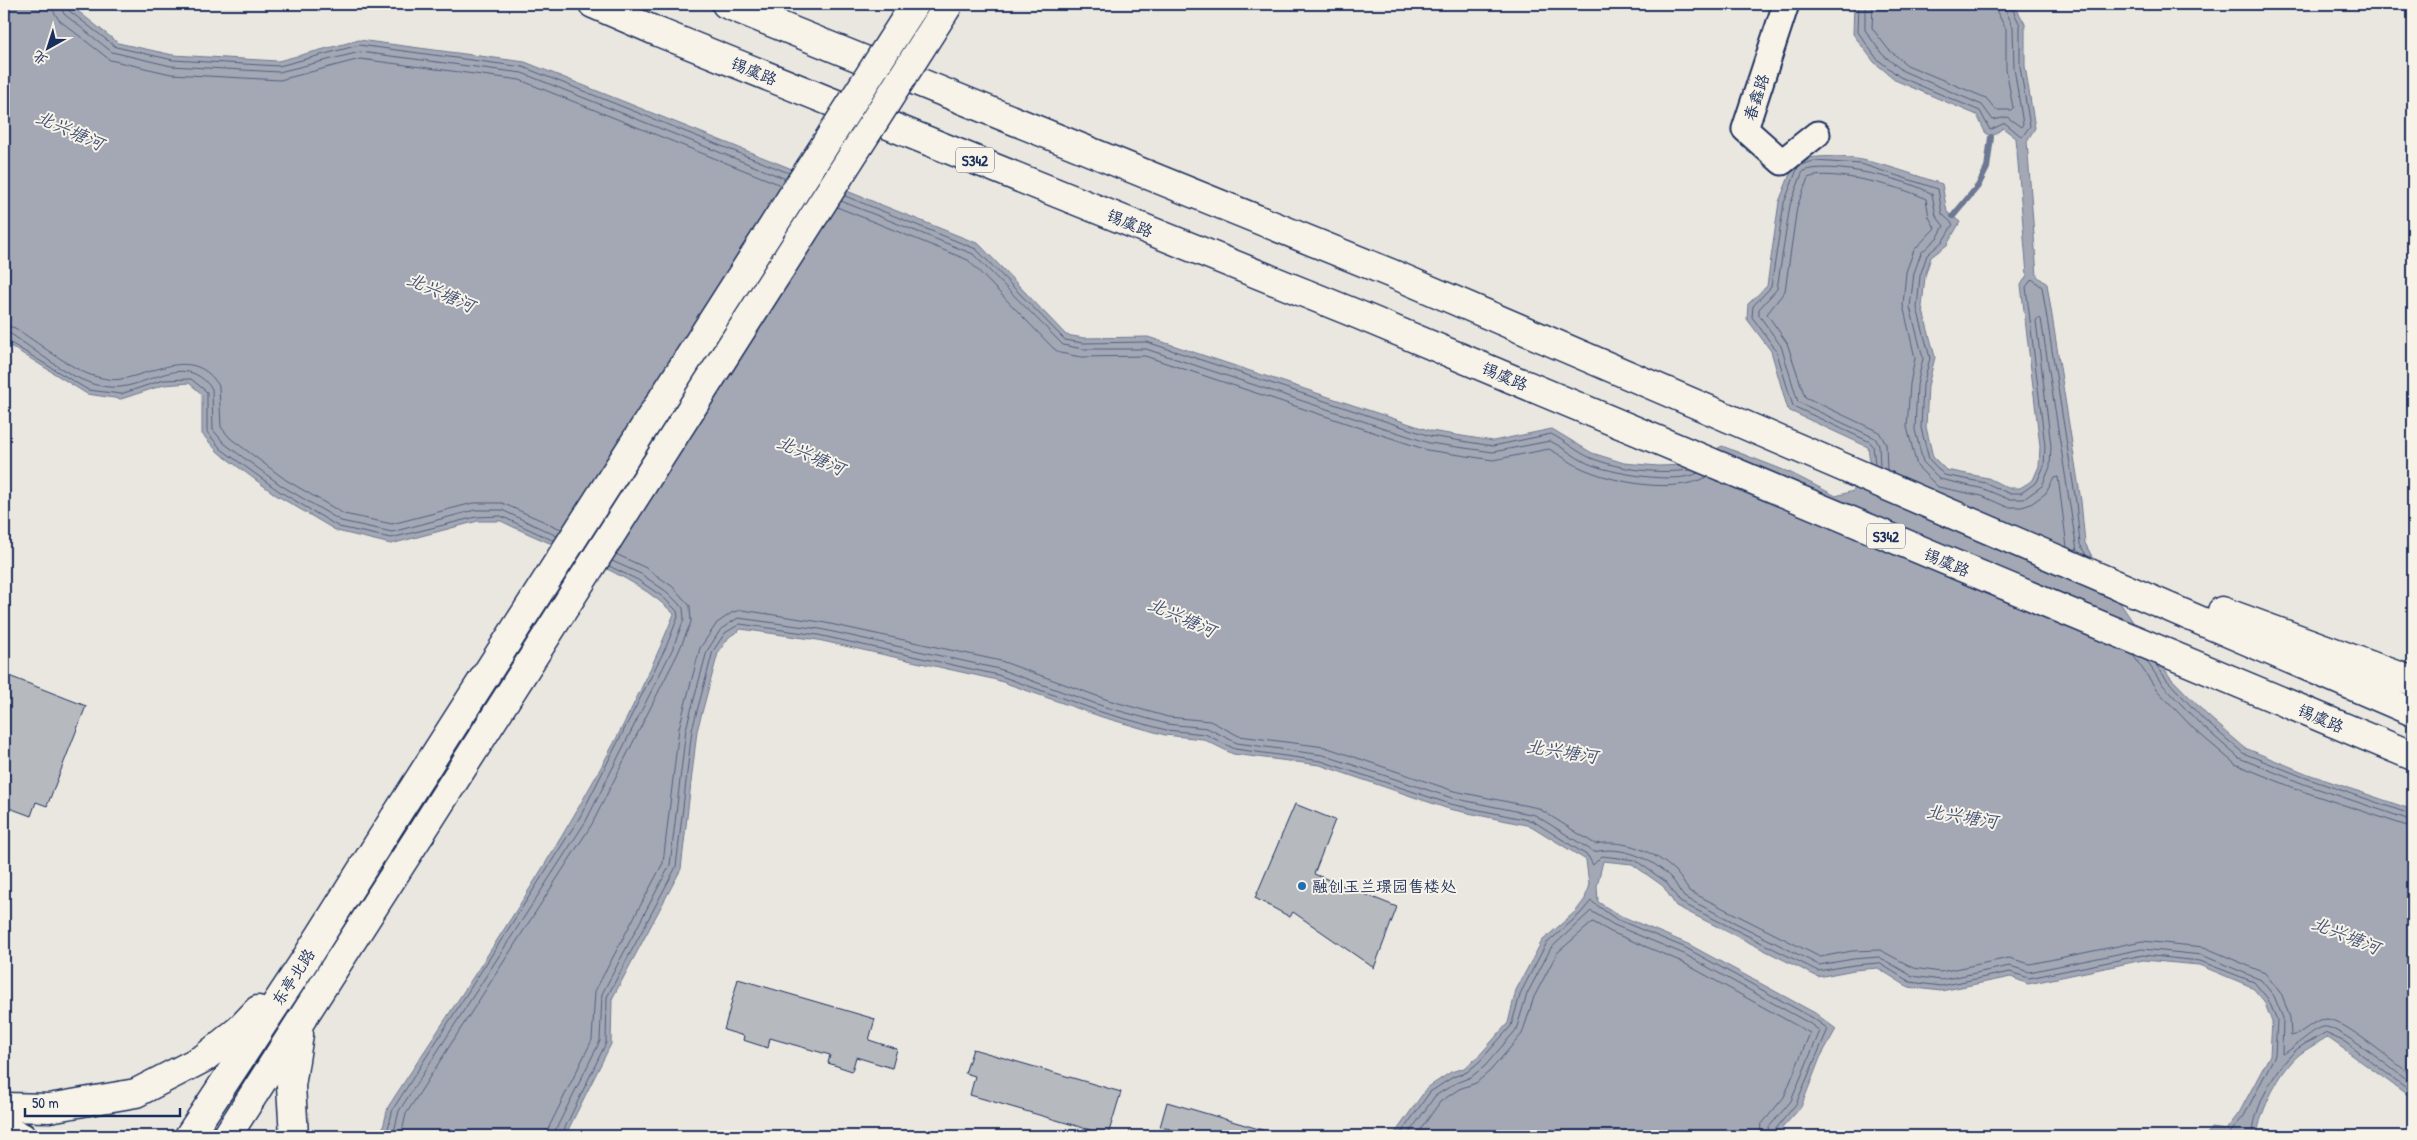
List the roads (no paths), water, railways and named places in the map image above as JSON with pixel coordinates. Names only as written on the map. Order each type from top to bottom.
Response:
[{"type":"main road","name":"锡虞路","points":[[593,4],[1358,315],[2413,756]]},
{"type":"main road","points":[[726,4],[1400,277],[2413,712]]},
{"type":"main road","name":"东亭北路","points":[[189,1136],[302,963],[915,4]]},
{"type":"main road","name":"东亭北路","points":[[227,1136],[303,1021],[949,4]]},
{"type":"main road","points":[[2029,547],[2237,616],[2413,681]]},
{"type":"main road","points":[[4,1107],[49,1108],[136,1092],[187,1068],[204,1058],[240,1029],[302,963]]},
{"type":"main road","points":[[294,1136],[291,1086],[295,1053],[303,1021]]},
{"type":"street","name":"春鑫路","points":[[1786,4],[1746,129],[1782,162],[1817,134]]},
{"type":"street","points":[[4,1128],[23,1136]]},
{"type":"water","name":"北兴塘河","points":[[4,4],[69,4],[118,43],[173,55],[278,61],[359,40],[525,62],[979,244],[1066,335],[1084,338],[1148,337],[1431,431],[1493,441],[1552,429],[1592,453],[1624,463],[1658,466],[1688,465],[1722,446],[1791,473],[1836,496],[1853,491],[1861,480],[1870,463],[1868,447],[1788,410],[1771,351],[1747,319],[1748,304],[1767,286],[1779,202],[1795,161],[1814,157],[1851,158],[1870,162],[1942,184],[1947,212],[1960,222],[1947,245],[1931,257],[1925,276],[1922,307],[1935,357],[1928,386],[1926,427],[1933,457],[1946,470],[1988,478],[2008,488],[2020,488],[2033,480],[2039,466],[2040,446],[2021,285],[2027,275],[2016,138],[2003,128],[1991,137],[1985,132],[1977,115],[1897,81],[1874,62],[1853,34],[1854,4],[2014,4],[2025,24],[2025,66],[2035,128],[2027,141],[2037,276],[2047,284],[2081,501],[2085,543],[2102,576],[2170,677],[2208,716],[2245,748],[2308,774],[2413,810],[2413,1099],[2327,1037],[2300,1054],[2285,1070],[2267,1103],[2257,1136],[2206,1136],[2211,1128],[2226,1130],[2239,1113],[2270,1055],[2272,1022],[2264,1001],[2252,987],[2199,965],[2143,960],[2028,984],[2011,977],[1941,991],[1908,987],[1878,968],[1854,970],[1818,977],[1676,906],[1663,886],[1632,864],[1603,861],[1597,886],[1598,902],[1619,915],[1688,944],[1815,1013],[1836,1029],[1820,1058],[1801,1107],[1775,1136],[1393,1136],[1427,1088],[1451,1072],[1464,1068],[1477,1058],[1508,1023],[1516,990],[1542,941],[1576,911],[1585,899],[1589,884],[1586,860],[1531,826],[1449,809],[1320,765],[1233,754],[1203,739],[1165,735],[1102,717],[997,680],[818,640],[741,629],[729,637],[718,653],[697,731],[681,869],[612,999],[611,1044],[565,1136],[381,1136],[388,1107],[505,928],[579,806],[614,743],[646,679],[674,614],[657,599],[615,573],[501,521],[478,521],[391,544],[337,531],[276,495],[218,452],[202,434],[202,394],[189,383],[164,385],[121,399],[87,394],[4,342]]},
{"type":"waterway","points":[[1953,216],[1978,186],[1987,168],[1991,137]]},
{"type":"place","name":"融创玉兰璟园售楼处","points":[[1302,886]]}]
